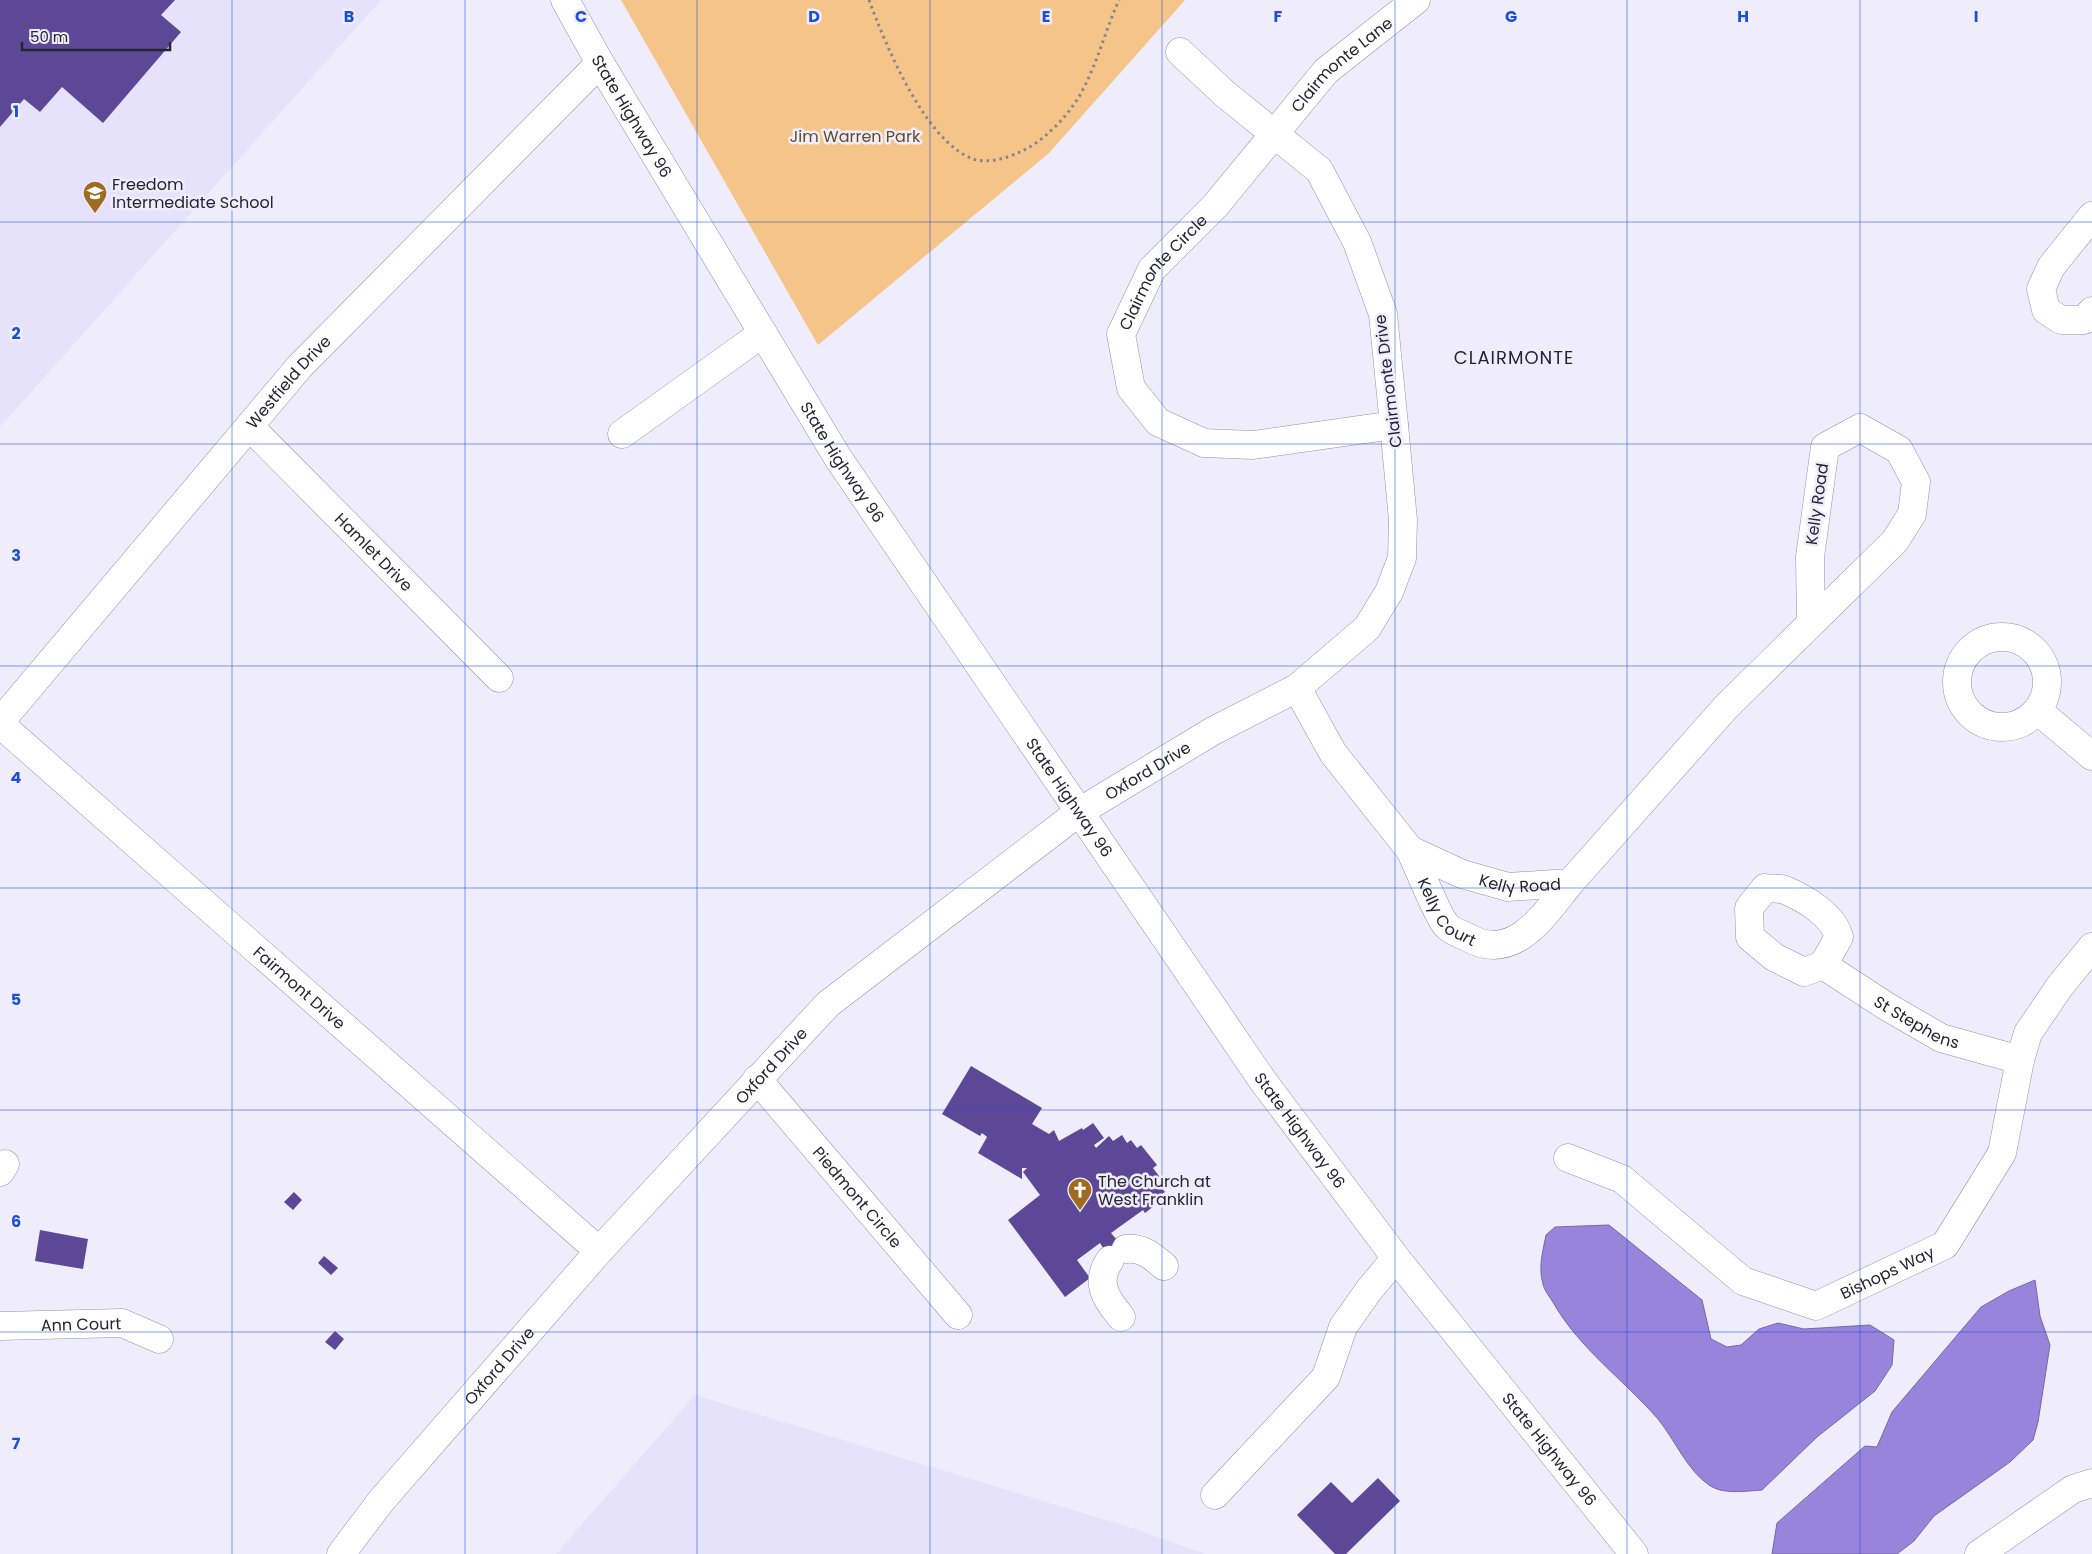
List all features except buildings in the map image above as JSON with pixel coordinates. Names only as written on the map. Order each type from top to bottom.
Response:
[{"type":"street","name":"State Highway 96","points":[[565,0],[600,63],[838,458],[1263,1081],[1396,1258],[1634,1554]]},
{"type":"street","name":"Clairmonte Lane","points":[[1273,134],[1326,71],[1416,0]]},
{"type":"street","name":"Clairmonte Drive","points":[[1180,52],[1225,94],[1319,170],[1357,242],[1382,314],[1403,520],[1402,558],[1389,592],[1367,628],[1297,688]]},
{"type":"street","name":"Westfield Drive","points":[[0,723],[300,366],[600,63]]},
{"type":"street","name":"Clairmonte Circle","points":[[1273,134],[1215,206],[1152,269],[1121,334],[1131,388],[1158,422],[1204,443],[1253,445],[1394,425]]},
{"type":"street","points":[[2092,216],[2051,267],[2041,289],[2046,310],[2061,320],[2084,320],[2092,311]]},
{"type":"street","points":[[622,434],[763,333]]},
{"type":"street","name":"Hamlet Drive","points":[[250,427],[499,678]]},
{"type":"street","name":"Kelly Road","points":[[1297,688],[1333,753],[1410,850],[1462,874],[1508,887],[1570,883],[1726,707],[1895,541],[1912,514],[1916,482],[1899,450],[1860,428],[1824,447],[1810,557],[1811,623]]},
{"type":"street","name":"Oxford Drive","points":[[341,1554],[381,1501],[599,1251],[828,1004],[1079,812],[1213,731],[1297,688]]},
{"type":"street","points":[[2038,711],[2092,756]]},
{"type":"street","name":"Fairmont Drive","points":[[0,723],[599,1251]]},
{"type":"street","name":"Kelly Court","points":[[1410,850],[1446,926],[1476,943],[1503,944],[1523,937],[1542,918],[1570,883]]},
{"type":"street","name":"Bishops Way","points":[[1568,1158],[1622,1179],[1743,1281],[1816,1306],[1945,1245],[2002,1153],[2020,1060],[2028,1033],[2060,986],[2092,947]]},
{"type":"street","name":"St Stephens","points":[[1823,965],[1886,1006],[1941,1038],[2020,1060]]},
{"type":"street","name":"Piedmont Circle","points":[[757,1079],[958,1315]]},
{"type":"street","points":[[1121,1317],[1108,1302],[1103,1288],[1104,1270],[1118,1254],[1136,1248],[1164,1266]]},
{"type":"street","points":[[1216,1495],[1326,1377],[1343,1327],[1369,1290],[1396,1258]]},
{"type":"street","name":"Ann Court","points":[[0,1326],[122,1323],[158,1339]]},
{"type":"street","points":[[1979,1554],[2073,1489],[2092,1483]]},
{"type":"path","points":[[869,0],[882,35],[926,118],[955,150],[975,160],[1004,160],[1035,146],[1080,96],[1096,61],[1119,0]]},
{"type":"shaded area","name":"Freedom Intermediate School","points":[[0,0],[381,0],[0,427]]},
{"type":"shaded area","points":[[1609,1225],[1702,1300],[1711,1339],[1727,1347],[1741,1345],[1759,1329],[1778,1323],[1804,1329],[1870,1325],[1894,1340],[1892,1365],[1875,1391],[1817,1437],[1762,1490],[1735,1492],[1715,1488],[1701,1479],[1658,1419],[1576,1335],[1547,1294],[1542,1278],[1541,1265],[1546,1235],[1555,1227]]},
{"type":"shaded area","points":[[2035,1280],[2040,1316],[2050,1345],[2038,1422],[2033,1440],[2010,1462],[1934,1516],[1914,1541],[1897,1554],[1772,1554],[1777,1523],[1865,1446],[1877,1447],[1892,1412],[1981,1307],[2009,1291]]},
{"type":"shaded area","points":[[695,1395],[1129,1527],[1206,1554],[556,1554]]},
{"type":"green space","name":"Jim Warren Park","points":[[621,0],[1185,0],[1049,153],[818,345]]},
{"type":"place","name":"Freedom Intermediate School","points":[[95,214]]},
{"type":"place","name":"The Church at West Franklin","points":[[1080,1211]]},
{"type":"district","name":"CLAIRMONTE","points":[[1514,357]]}]
